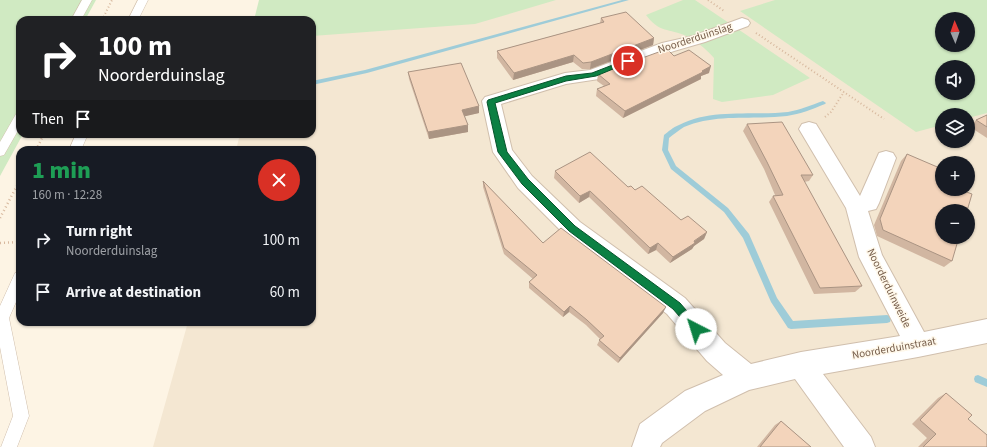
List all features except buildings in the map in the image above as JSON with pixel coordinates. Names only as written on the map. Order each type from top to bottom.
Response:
[{"type":"street","name":"Noorderduinslag","points":[[742,23],[699,39],[668,47],[593,75],[566,79],[491,102],[503,152],[525,182],[572,228],[676,306],[716,352],[746,378]]},
{"type":"street","name":"Noorderduinweide","points":[[809,129],[856,207],[871,257],[918,345]]},
{"type":"street","points":[[856,207],[868,203],[886,158]]},
{"type":"street","name":"Noorderduinstraat","points":[[646,447],[650,434],[695,401],[746,378],[801,365],[918,345],[987,331]]},
{"type":"street","points":[[801,365],[861,447]]},
{"type":"lane","points":[[78,16],[87,0]]},
{"type":"lane","points":[[135,16],[142,0]]},
{"type":"lane","points":[[0,152],[16,124]]},
{"type":"lane","points":[[9,447],[21,416],[2,318],[16,286]]},
{"type":"path","points":[[104,16],[112,0]]},
{"type":"path","points":[[708,0],[884,119]]},
{"type":"path","points":[[809,129],[831,112],[844,92]]},
{"type":"path","points":[[0,218],[16,188]]},
{"type":"path","points":[[0,243],[16,242]]},
{"type":"shaded area","points":[[277,0],[987,0],[987,447],[153,447],[187,326],[316,326],[316,146],[237,146],[239,138],[316,138],[316,16],[305,16]]},
{"type":"green space","points":[[0,0],[96,0],[87,16],[16,16],[16,138],[21,138],[0,176]]},
{"type":"green space","points":[[259,0],[556,0],[475,24],[316,36],[316,16],[255,16]]},
{"type":"green space","points":[[683,0],[695,0],[810,78],[773,95],[722,102],[713,99],[714,58],[692,39],[659,27],[646,15]]},
{"type":"green space","points":[[775,0],[987,0],[987,113],[975,116],[975,108],[935,108],[935,127],[916,132],[740,11]]},
{"type":"waterway","points":[[316,82],[365,72],[627,0]]},
{"type":"waterway","points":[[823,103],[806,110],[788,113],[714,117],[697,120],[681,126],[666,137],[665,150],[673,167],[726,210],[746,236],[774,300],[791,325],[887,319]]},
{"type":"waterway","points":[[978,379],[987,383]]},
{"type":"route","points":[[628,61],[593,75],[566,79],[521,91],[491,102],[503,152],[525,182],[572,228],[676,306],[696,329]]}]
